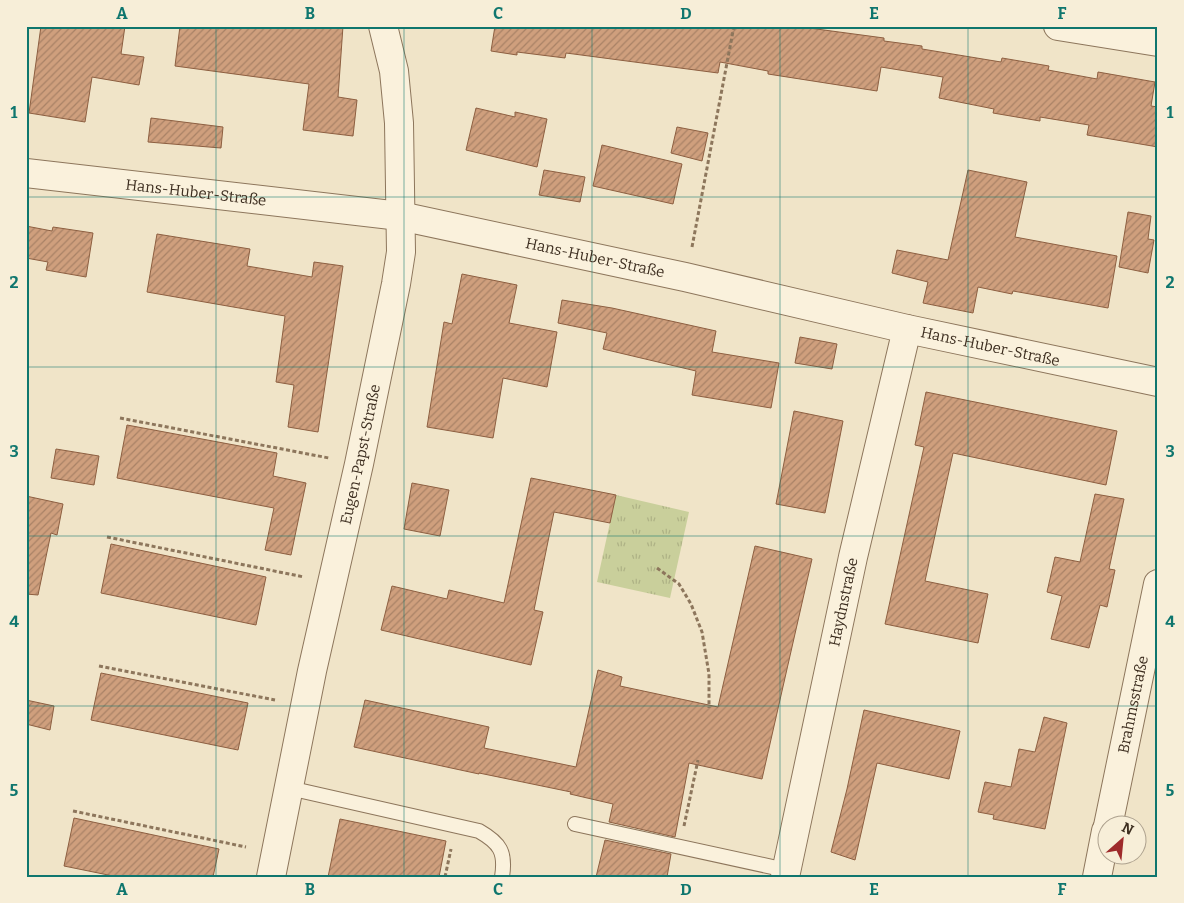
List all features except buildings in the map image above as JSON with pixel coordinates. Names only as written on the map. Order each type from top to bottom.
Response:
[{"type":"street","name":"Eugen-Papst-Straße","points":[[274,865],[305,706],[359,464],[401,252],[400,123],[394,71],[383,26]]},
{"type":"street","points":[[1058,26],[1158,42]]},
{"type":"street","name":"Hans-Huber-Straße","points":[[26,173],[400,216],[1158,382]]},
{"type":"street","name":"Haydnstraße","points":[[785,873],[853,558],[906,328]]},
{"type":"street","name":"Brahmsstraße","points":[[1110,816],[1158,584]]},
{"type":"lane","points":[[289,788],[479,830],[493,839],[500,849],[504,863],[502,877]]},
{"type":"lane","points":[[575,824],[680,846],[785,873]]},
{"type":"path","points":[[685,277],[734,26]]},
{"type":"path","points":[[120,418],[359,464]]},
{"type":"path","points":[[108,537],[332,583]]},
{"type":"path","points":[[657,568],[679,584],[691,604],[702,632],[709,674],[708,708]]},
{"type":"path","points":[[100,666],[305,706]]},
{"type":"path","points":[[680,846],[698,760]]},
{"type":"path","points":[[73,811],[274,865]]},
{"type":"green space","points":[[616,495],[689,512],[670,598],[597,582]]}]
